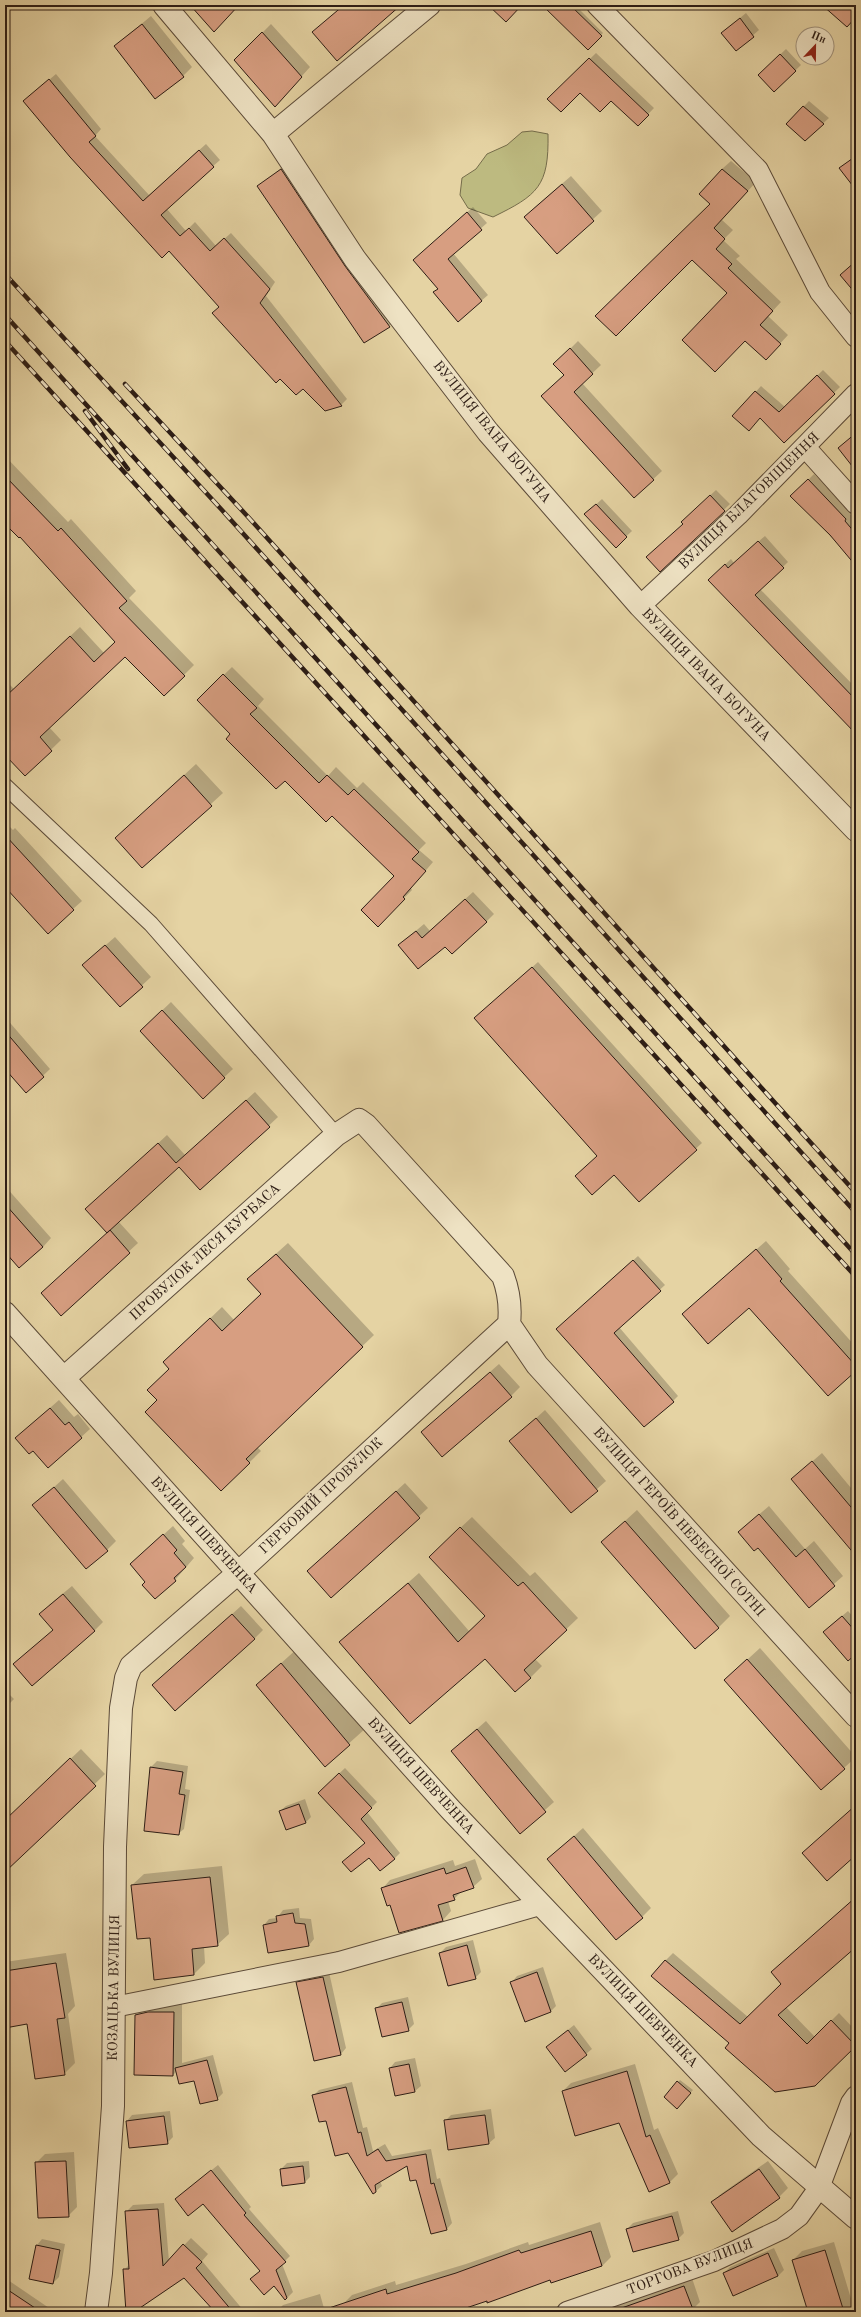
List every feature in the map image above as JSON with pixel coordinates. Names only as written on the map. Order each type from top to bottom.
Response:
[{"type":"street","name":"ВУЛИЦЯ ІВАНА БОГУНА","points":[[164,5],[273,134],[355,259],[484,426],[640,606],[856,830]]},
{"type":"street","points":[[273,134],[429,5]]},
{"type":"street","points":[[597,5],[758,170],[820,292],[856,337]]},
{"type":"street","name":"ВУЛИЦЯ БЛАГОВІЩЕННЯ","points":[[640,606],[738,514],[856,394]]},
{"type":"street","points":[[804,447],[856,504]]},
{"type":"street","points":[[5,786],[151,924],[341,1131],[359,1120],[366,1125],[504,1276],[509,1293],[511,1309],[509,1324]]},
{"type":"street","name":"ПРОВУЛОК ЛЕСЯ КУРБАСА","points":[[64,1378],[341,1131]]},
{"type":"street","name":"ВУЛИЦЯ ШЕВЧЕНКА","points":[[5,1314],[450,1809],[761,2136],[819,2188],[856,2218]]},
{"type":"street","name":"ГЕРБОВИЙ ПРОВУЛОК","points":[[131,1666],[238,1573],[509,1324]]},
{"type":"street","name":"ВУЛИЦЯ ГЕРОЇВ НЕБЕСНОЇ СОТНІ","points":[[509,1324],[537,1366],[856,1716]]},
{"type":"street","name":"КОЗАЦЬКА ВУЛИЦЯ","points":[[96,2312],[101,2273],[111,2130],[116,1846],[121,1708],[126,1678],[131,1666]]},
{"type":"street","points":[[114,2007],[339,1962],[540,1904]]},
{"type":"street","name":"ТОРГОВА ВУЛИЦЯ","points":[[567,2312],[714,2261],[753,2244],[782,2229],[799,2216],[819,2188],[851,2103],[856,2096]]},
{"type":"shaded area","points":[[532,131],[548,134],[546,166],[538,187],[521,202],[493,217],[468,208],[460,195],[462,178],[476,169],[487,154],[507,145],[522,132]]},
{"type":"building","points":[[190,5],[239,5],[214,32]]},
{"type":"building","points":[[344,5],[401,5],[337,61],[312,32]]},
{"type":"building","points":[[488,5],[522,5],[506,22]]},
{"type":"building","points":[[542,5],[570,5],[602,36],[588,50]]},
{"type":"building","points":[[822,5],[856,5],[856,17],[847,27]]},
{"type":"building","points":[[740,18],[754,37],[736,51],[721,33]]},
{"type":"building","points":[[142,24],[184,77],[155,99],[114,46]]},
{"type":"building","points":[[262,32],[302,77],[275,107],[234,60]]},
{"type":"building","points":[[780,54],[796,71],[774,92],[758,75]]},
{"type":"building","points":[[589,58],[649,115],[638,126],[611,101],[600,112],[580,93],[561,112],[547,99]]},
{"type":"building","points":[[49,79],[96,136],[89,142],[143,201],[199,150],[214,167],[161,215],[180,236],[189,228],[210,251],[224,238],[270,289],[260,303],[342,406],[325,411],[303,389],[296,395],[280,379],[276,383],[212,313],[219,307],[169,251],[162,258],[70,157],[23,101]]},
{"type":"building","points":[[803,106],[824,124],[805,141],[786,124]]},
{"type":"building","points":[[856,156],[856,190],[839,168]]},
{"type":"building","points":[[281,169],[345,266],[390,327],[364,343],[257,186]]},
{"type":"building","points":[[722,169],[748,191],[714,228],[725,239],[716,249],[732,264],[728,268],[773,311],[760,325],[781,344],[766,360],[745,341],[715,372],[682,340],[727,293],[692,260],[616,336],[595,316],[710,204],[699,194]]},
{"type":"building","points":[[562,184],[594,221],[557,254],[524,217]]},
{"type":"building","points":[[467,212],[482,230],[448,259],[482,301],[458,322],[433,292],[438,289],[413,260]]},
{"type":"building","points":[[856,261],[856,294],[840,275]]},
{"type":"building","points":[[570,348],[593,374],[574,392],[654,480],[634,498],[541,396],[564,375],[553,364]]},
{"type":"building","points":[[817,375],[835,394],[784,443],[760,418],[749,431],[732,416],[755,391],[779,412]]},
{"type":"building","points":[[856,433],[856,471],[838,448]]},
{"type":"building","points":[[5,476],[58,531],[61,528],[127,601],[119,608],[185,676],[164,696],[125,657],[40,737],[52,751],[25,776],[5,755],[5,697],[70,636],[94,662],[115,642],[20,537],[19,538],[5,524]]},
{"type":"building","points":[[808,479],[846,519],[845,521],[856,534],[856,566],[830,535],[790,496]]},
{"type":"building","points":[[710,495],[725,511],[660,572],[646,557],[683,524],[681,522]]},
{"type":"building","points":[[596,504],[627,537],[616,548],[584,514]]},
{"type":"building","points":[[758,541],[784,568],[755,595],[856,700],[856,734],[708,580],[725,564],[728,568]]},
{"type":"building","points":[[223,674],[257,708],[250,714],[319,783],[327,775],[348,795],[354,789],[419,852],[412,859],[426,871],[403,897],[405,899],[378,927],[361,910],[394,876],[332,816],[326,822],[285,781],[276,789],[226,739],[230,734],[197,700]]},
{"type":"building","points":[[184,775],[212,806],[142,868],[115,838]]},
{"type":"building","points":[[5,835],[74,910],[48,934],[5,887]]},
{"type":"building","points":[[465,899],[487,922],[452,954],[445,947],[418,969],[398,945],[416,931],[422,938]]},
{"type":"building","points":[[105,945],[143,987],[120,1007],[82,965]]},
{"type":"building","points":[[532,967],[697,1150],[639,1202],[614,1175],[592,1195],[575,1176],[597,1156],[474,1018]]},
{"type":"building","points":[[162,1010],[225,1078],[203,1099],[140,1031]]},
{"type":"building","points":[[5,1031],[44,1077],[26,1093],[5,1069]]},
{"type":"building","points":[[246,1100],[270,1127],[200,1190],[179,1167],[107,1233],[85,1209],[158,1143],[176,1163]]},
{"type":"building","points":[[5,1204],[43,1247],[19,1268],[5,1252]]},
{"type":"building","points":[[110,1230],[130,1253],[61,1316],[41,1293]]},
{"type":"building","points":[[756,1249],[782,1279],[780,1281],[856,1366],[856,1371],[828,1396],[749,1308],[708,1344],[682,1314]]},
{"type":"building","points":[[276,1254],[363,1347],[246,1459],[250,1463],[221,1491],[145,1412],[157,1400],[147,1390],[169,1369],[163,1362],[210,1318],[222,1331],[261,1294],[247,1279]]},
{"type":"building","points":[[633,1260],[661,1291],[614,1333],[674,1402],[644,1427],[556,1329]]},
{"type":"building","points":[[490,1372],[512,1397],[442,1457],[421,1432]]},
{"type":"building","points":[[50,1408],[65,1425],[69,1422],[82,1438],[48,1468],[33,1451],[29,1454],[15,1438]]},
{"type":"building","points":[[536,1418],[598,1491],[571,1513],[509,1441]]},
{"type":"building","points":[[812,1461],[856,1513],[856,1556],[791,1479]]},
{"type":"building","points":[[54,1487],[108,1551],[86,1569],[32,1505]]},
{"type":"building","points":[[396,1491],[420,1518],[331,1598],[307,1571]]},
{"type":"building","points":[[759,1514],[796,1557],[805,1549],[835,1586],[809,1608],[758,1548],[754,1551],[738,1532]]},
{"type":"building","points":[[625,1521],[719,1628],[695,1649],[601,1542]]},
{"type":"building","points":[[460,1527],[518,1586],[523,1582],[567,1630],[524,1670],[531,1678],[515,1692],[485,1659],[410,1724],[339,1642],[408,1583],[458,1642],[485,1616],[429,1557]]},
{"type":"building","points":[[163,1534],[177,1550],[174,1553],[186,1567],[174,1578],[176,1581],[155,1599],[142,1585],[145,1582],[130,1564]]},
{"type":"building","points":[[63,1594],[95,1631],[32,1686],[13,1664],[53,1630],[39,1614]]},
{"type":"building","points":[[232,1614],[255,1639],[175,1711],[152,1685]]},
{"type":"building","points":[[842,1616],[856,1632],[856,1654],[848,1661],[823,1632]]},
{"type":"building","points":[[747,1659],[845,1769],[821,1790],[724,1680]]},
{"type":"building","points":[[281,1663],[350,1745],[325,1767],[256,1685]]},
{"type":"building","points":[[477,1729],[546,1812],[520,1834],[451,1751]]},
{"type":"building","points":[[70,1758],[96,1786],[5,1872],[5,1820]]},
{"type":"building","points":[[150,1767],[183,1772],[179,1794],[185,1795],[179,1835],[144,1831]]},
{"type":"building","points":[[339,1773],[372,1808],[361,1819],[395,1859],[380,1871],[369,1858],[351,1872],[342,1862],[365,1843],[318,1793]]},
{"type":"building","points":[[299,1804],[306,1823],[286,1830],[279,1811]]},
{"type":"building","points":[[856,1805],[856,1855],[827,1881],[802,1853]]},
{"type":"building","points":[[574,1836],[643,1918],[616,1940],[547,1859]]},
{"type":"building","points":[[466,1867],[474,1888],[453,1895],[455,1900],[438,1905],[443,1921],[399,1933],[390,1905],[387,1906],[381,1888],[444,1868],[446,1874]]},
{"type":"building","points":[[210,1877],[218,1946],[192,1949],[194,1975],[154,1980],[150,1938],[137,1939],[131,1885]]},
{"type":"building","points":[[856,1897],[856,1947],[778,2015],[807,2044],[831,2020],[856,2046],[815,2086],[775,2092],[725,2048],[729,2043],[651,1976],[665,1960],[740,2024],[781,1984],[771,1972]]},
{"type":"building","points":[[293,1913],[295,1923],[305,1924],[309,1946],[268,1953],[263,1925],[277,1922],[276,1916]]},
{"type":"building","points":[[467,1945],[476,1979],[448,1986],[439,1953]]},
{"type":"building","points":[[56,1963],[65,2018],[57,2019],[65,2075],[35,2079],[27,2024],[5,2028],[5,1971]]},
{"type":"building","points":[[537,1972],[551,2012],[525,2022],[510,1982]]},
{"type":"building","points":[[323,1977],[341,2055],[314,2061],[296,1982]]},
{"type":"building","points":[[402,2002],[409,2031],[382,2037],[375,2008]]},
{"type":"building","points":[[148,2012],[174,2012],[173,2076],[134,2075],[135,2015]]},
{"type":"building","points":[[568,2030],[587,2055],[565,2072],[546,2047]]},
{"type":"building","points":[[207,2060],[218,2100],[200,2104],[194,2081],[179,2084],[175,2068]]},
{"type":"building","points":[[409,2064],[415,2092],[395,2096],[389,2068]]},
{"type":"building","points":[[627,2071],[646,2137],[650,2135],[670,2183],[649,2192],[619,2123],[575,2136],[562,2091]]},
{"type":"building","points":[[677,2081],[691,2093],[677,2109],[664,2097]]},
{"type":"building","points":[[346,2087],[358,2133],[361,2132],[367,2156],[378,2149],[386,2161],[426,2154],[431,2184],[434,2183],[447,2230],[431,2234],[416,2180],[410,2181],[407,2166],[375,2185],[376,2192],[373,2194],[348,2153],[335,2156],[326,2121],[319,2122],[312,2095]]},
{"type":"building","points":[[485,2115],[489,2144],[448,2150],[444,2120]]},
{"type":"building","points":[[164,2116],[168,2144],[129,2148],[126,2121]]},
{"type":"building","points":[[66,2161],[69,2217],[38,2218],[35,2162]]},
{"type":"building","points":[[303,2166],[305,2183],[282,2186],[280,2169]]},
{"type":"building","points":[[759,2169],[780,2198],[732,2232],[711,2202]]},
{"type":"building","points":[[211,2170],[246,2213],[244,2215],[286,2262],[276,2270],[287,2298],[285,2300],[274,2286],[264,2295],[250,2279],[260,2271],[203,2204],[188,2216],[175,2199]]},
{"type":"building","points":[[158,2209],[163,2266],[183,2244],[202,2262],[196,2268],[233,2312],[215,2312],[184,2278],[134,2312],[126,2312],[123,2269],[129,2269],[125,2211]]},
{"type":"building","points":[[672,2216],[679,2240],[633,2252],[626,2229]]},
{"type":"building","points":[[591,2231],[602,2266],[551,2283],[550,2280],[487,2303],[487,2301],[454,2312],[326,2312],[326,2309],[386,2289],[387,2294],[456,2273],[519,2250],[521,2253]]},
{"type":"building","points":[[36,2245],[60,2250],[53,2284],[29,2279]]},
{"type":"building","points":[[825,2250],[844,2312],[808,2312],[792,2260]]},
{"type":"building","points":[[768,2253],[778,2276],[733,2296],[723,2273]]},
{"type":"building","points":[[684,2286],[694,2312],[617,2312],[616,2310]]},
{"type":"building","points":[[5,2288],[41,2312],[5,2312]]},
{"type":"railway","points":[[5,274],[221,509],[856,1213]]},
{"type":"railway","points":[[5,315],[856,1255]]},
{"type":"railway","points":[[5,341],[856,1277]]},
{"type":"railway","points":[[125,384],[250,519],[856,1193]]},
{"type":"railway","points":[[85,411],[128,469]]}]
